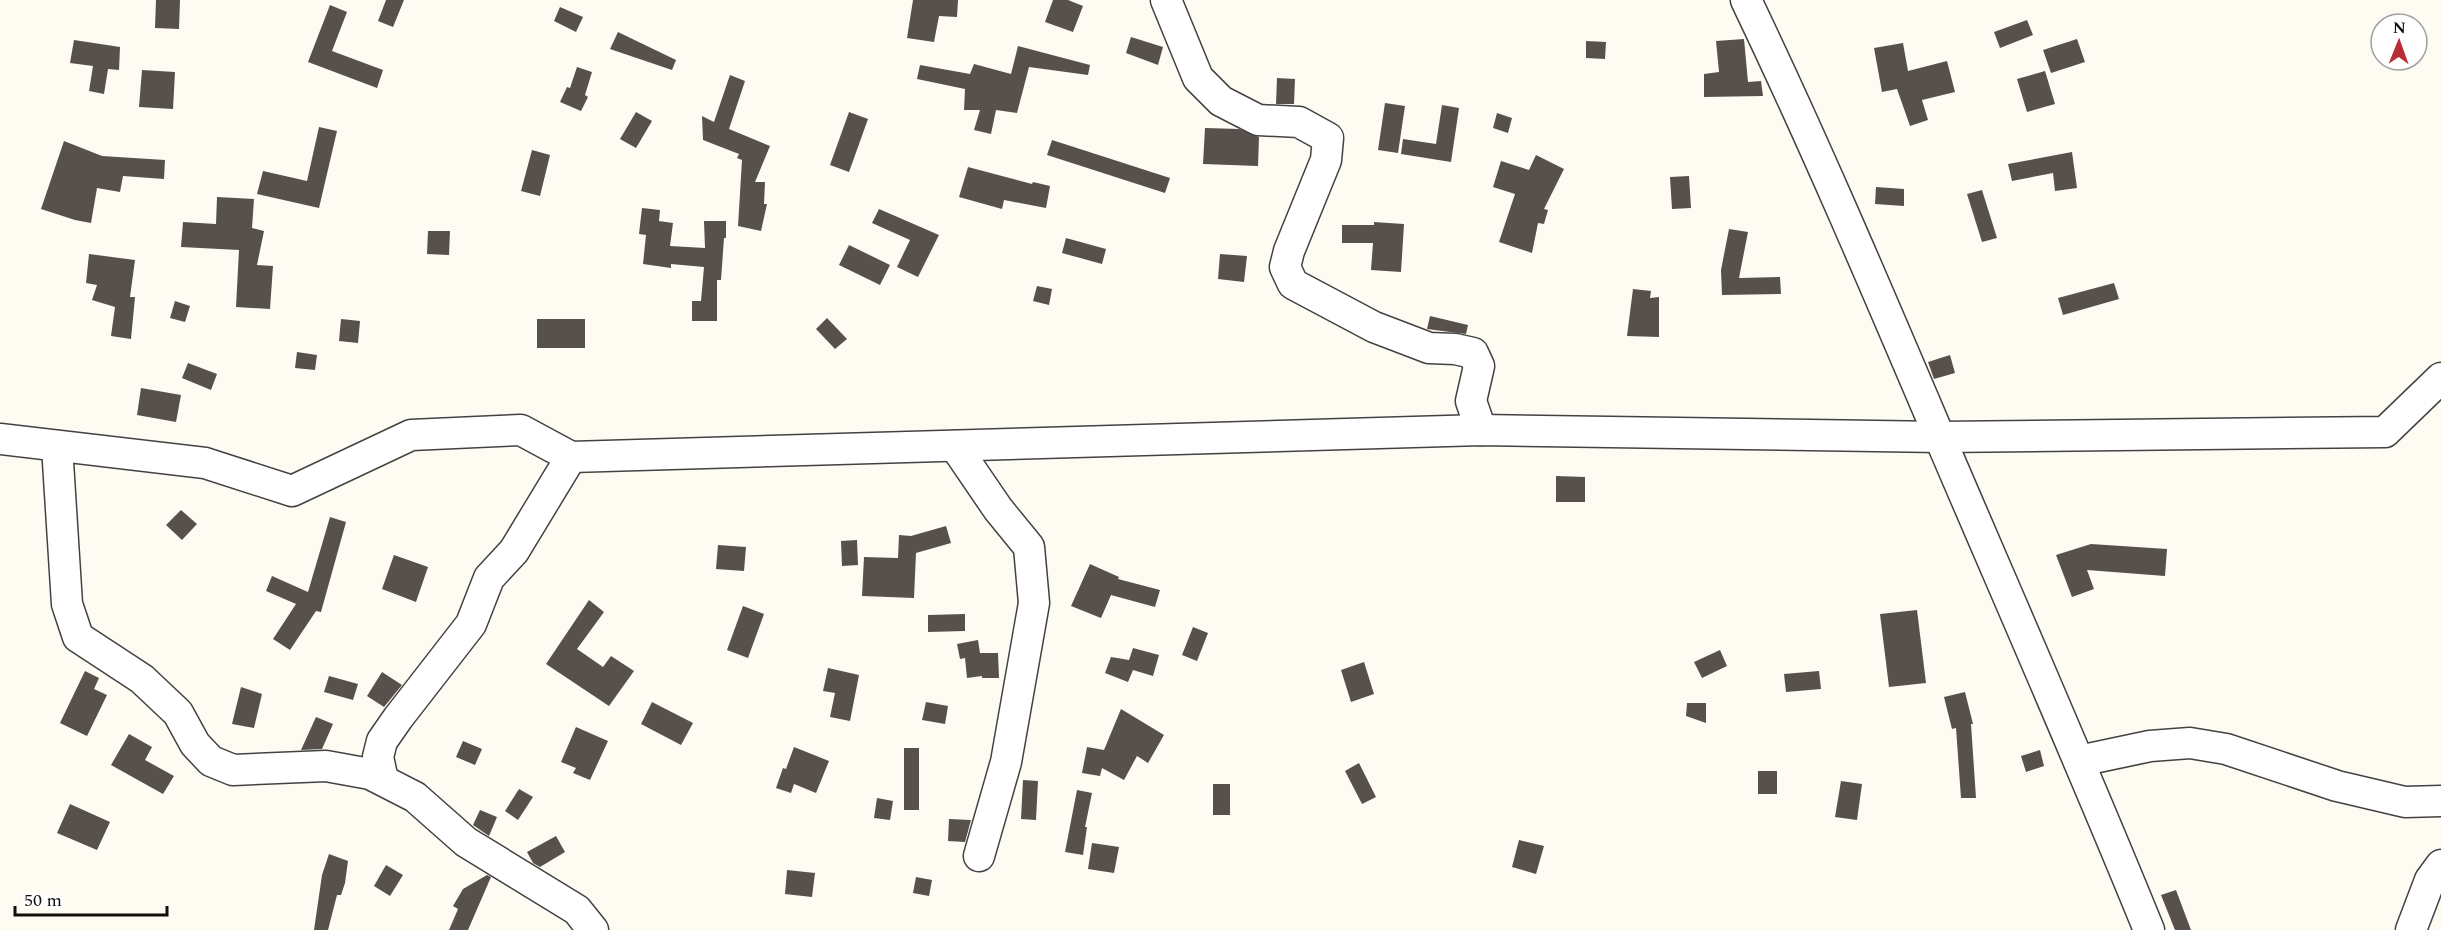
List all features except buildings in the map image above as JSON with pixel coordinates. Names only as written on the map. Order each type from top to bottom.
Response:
[{"type":"street","points":[[1166,0],[1198,78],[1221,101],[1258,120],[1299,122],[1328,138],[1326,160],[1288,251],[1285,267],[1293,284],[1374,327],[1418,344],[1429,348],[1455,349],[1473,353],[1479,366],[1471,401],[1481,430]]},
{"type":"street","points":[[1746,0],[1823,165],[2101,812],[2149,930]]},
{"type":"street","points":[[0,439],[206,464],[292,492],[411,435],[521,430],[571,457],[1481,430],[1940,437],[2385,432],[2441,378]]},
{"type":"street","points":[[57,446],[67,603],[78,637],[142,679],[178,713],[195,744],[211,761],[233,770],[326,766],[370,774],[415,797],[466,842],[577,910],[593,930]]},
{"type":"street","points":[[956,446],[998,508],[1029,547],[1034,603],[1006,762],[980,856]]},
{"type":"street","points":[[383,780],[378,757],[382,741],[471,624],[489,578],[514,551],[571,457]]},
{"type":"street","points":[[2079,761],[2150,746],[2190,743],[2226,749],[2337,786],[2405,802],[2441,801]]},
{"type":"street","points":[[2411,930],[2430,880],[2441,865]]}]
